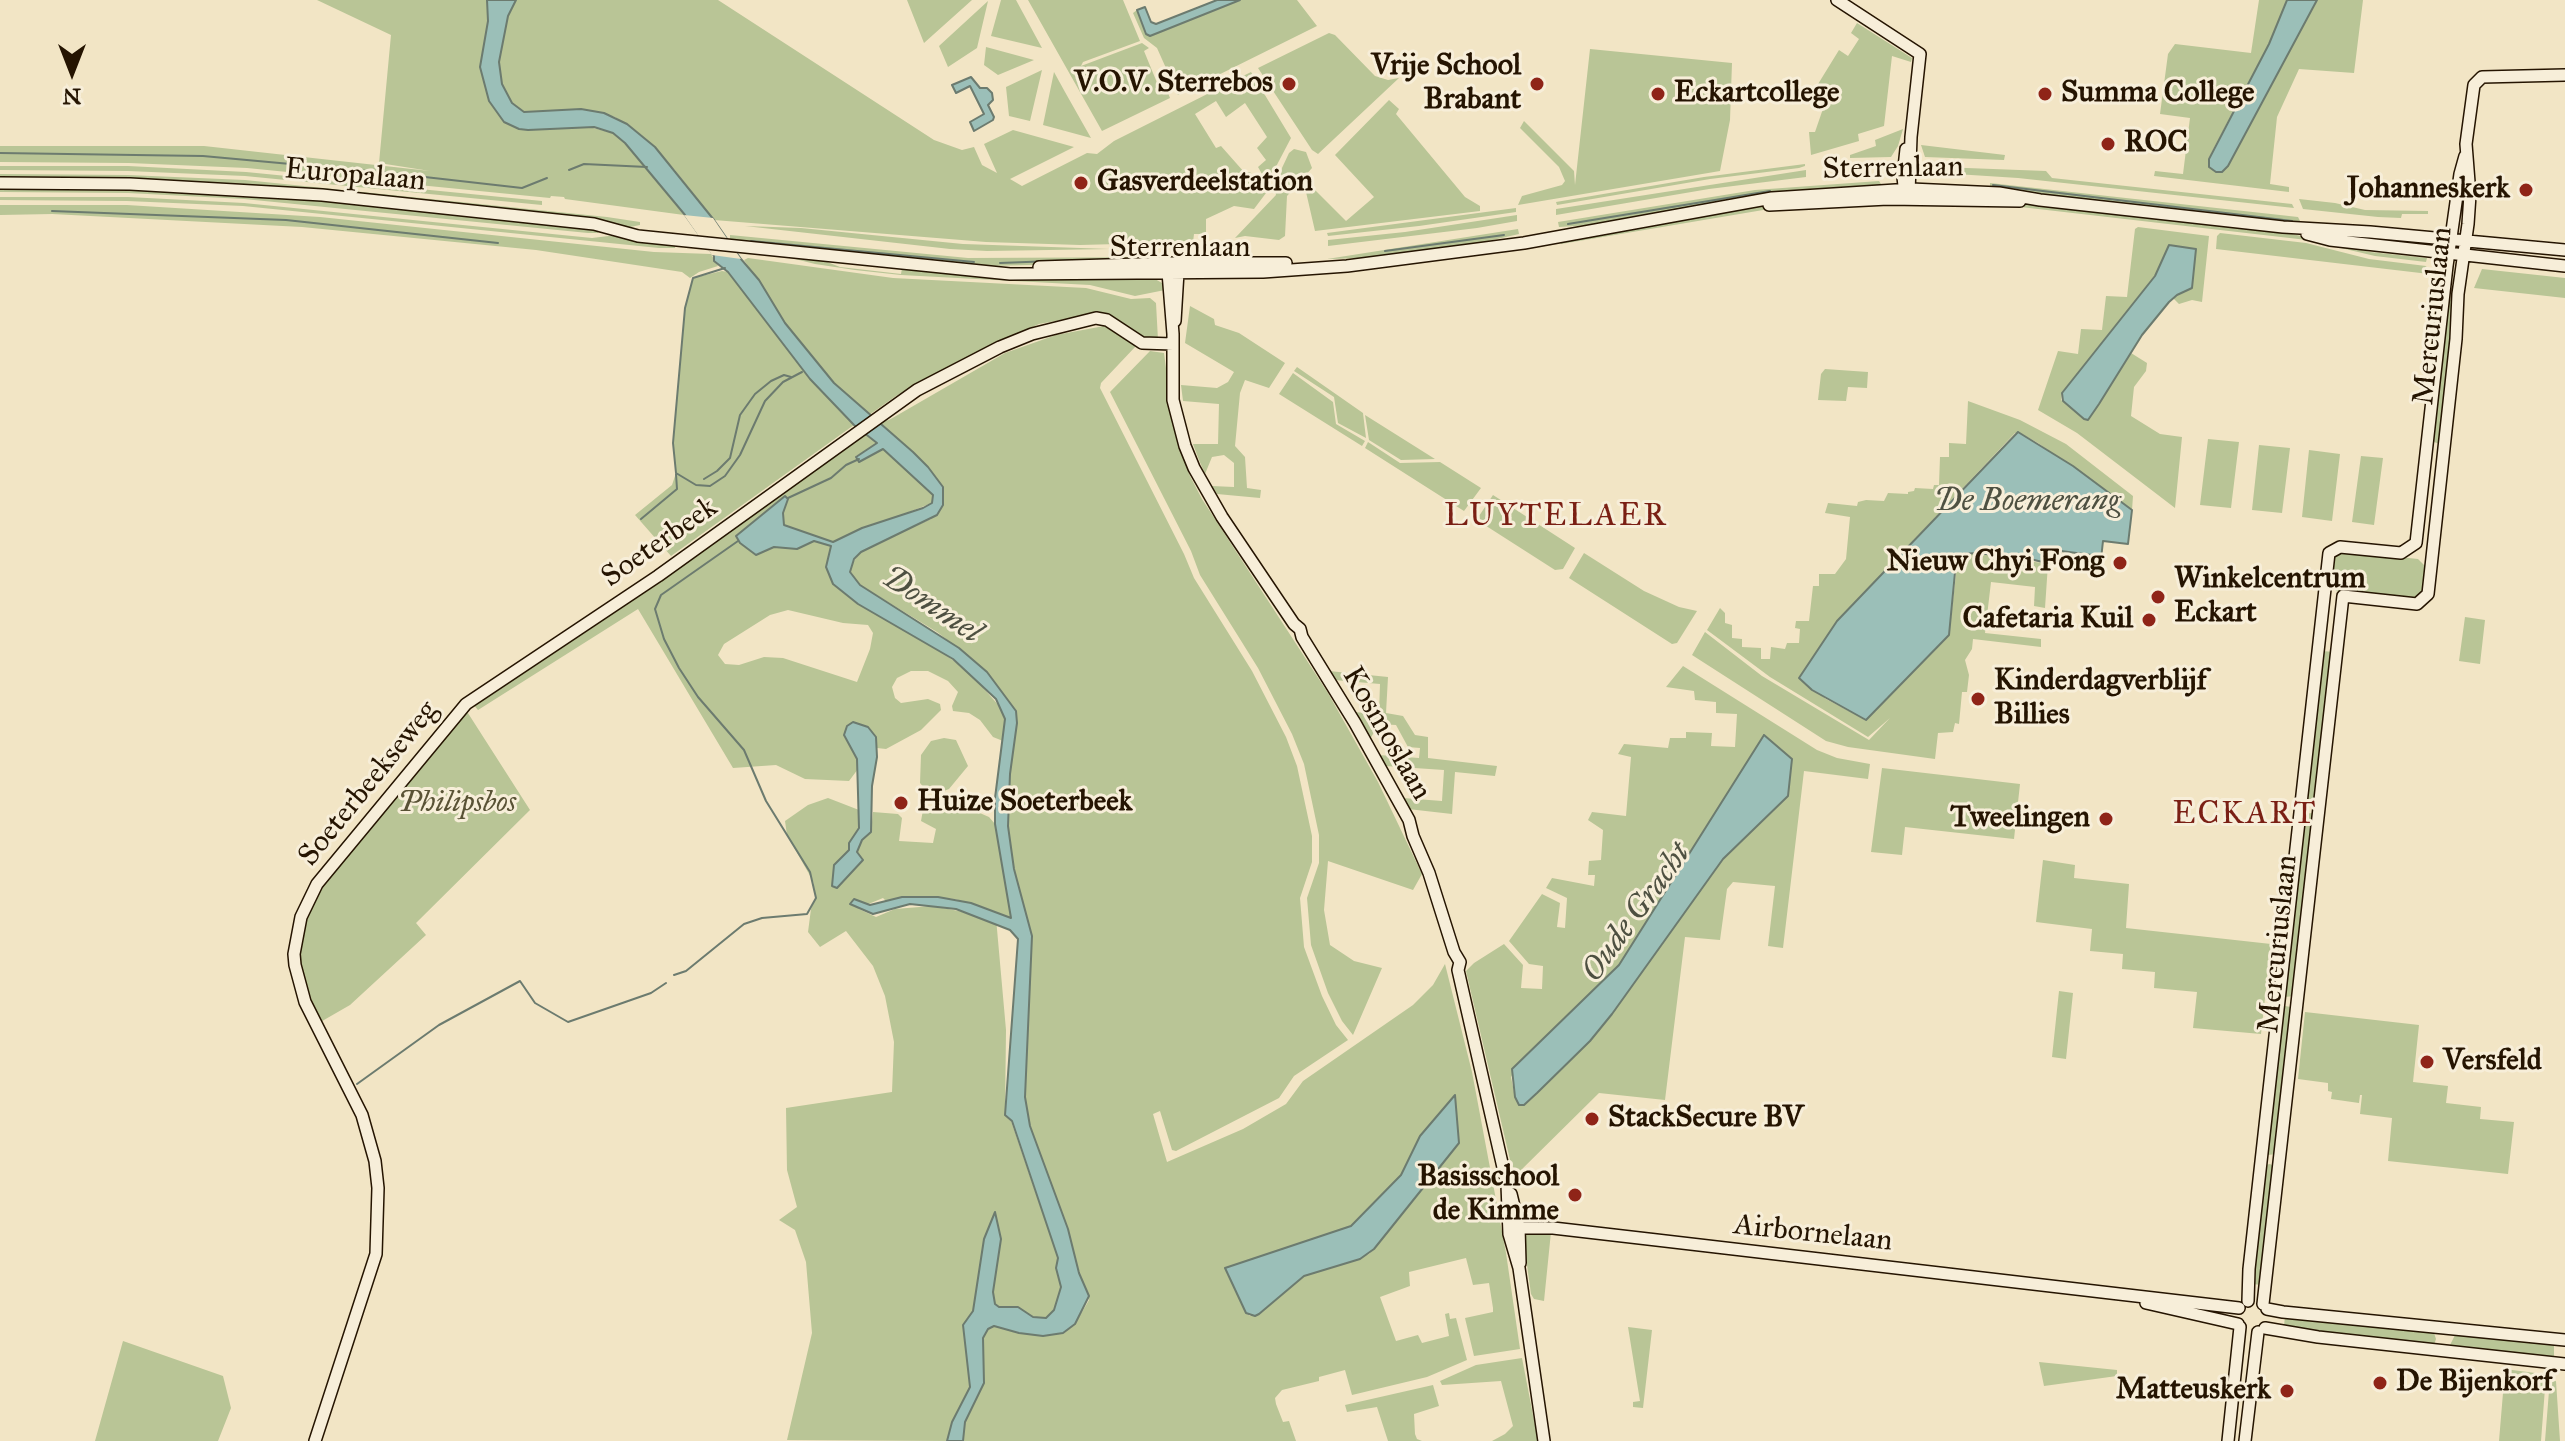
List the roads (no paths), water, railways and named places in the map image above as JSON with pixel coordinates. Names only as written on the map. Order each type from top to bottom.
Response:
[{"type":"street","points":[[1837,0],[1920,54],[1907,193]]},
{"type":"street","name":"Mercuriuslaan","points":[[2243,1304],[2328,557],[2335,548],[2401,553],[2416,543],[2449,254],[2477,79],[2487,76],[2565,75]]},
{"type":"street","name":"Mercuriuslaan","points":[[2265,1306],[2343,596],[2417,604],[2428,594],[2470,195],[2466,152]]},
{"type":"street","name":"Europalaan","points":[[0,183],[130,184],[322,195],[594,224],[638,236],[704,243]]},
{"type":"street","name":"Sterrenlaan","points":[[704,243],[1010,274],[1349,259],[1369,262],[1490,245],[1554,230],[1593,229],[1747,204],[1907,193],[2040,200],[2283,227],[2565,250]]},
{"type":"street","name":"Sterrenlaan","points":[[2283,227],[2330,240],[2565,266]]},
{"type":"street","name":"Kosmoslaan","points":[[1172,269],[1177,317],[1173,339],[1173,400],[1194,468],[1222,517],[1300,629],[1409,820],[1460,962],[1458,970],[1507,1185],[1514,1228],[1512,1250],[1519,1268],[1544,1441]]},
{"type":"street","name":"Soeterbeek","points":[[466,704],[658,576],[917,390],[1000,347],[1032,334],[1096,318],[1107,320],[1142,343],[1173,339]]},
{"type":"street","name":"Soeterbeekseweg","points":[[315,1441],[376,1254],[378,1188],[375,1161],[362,1115],[305,1002],[294,954],[301,917],[317,884],[466,704]]},
{"type":"street","name":"Airbornelaan","points":[[1514,1228],[1648,1239],[2111,1293],[2243,1304]]},
{"type":"street","name":"Airbornelaan","points":[[2111,1293],[2239,1325]]},
{"type":"street","points":[[2228,1441],[2239,1325],[2236,1316],[2243,1304],[2265,1306],[2286,1313],[2565,1340]]},
{"type":"street","points":[[2245,1441],[2261,1330],[2269,1317],[2265,1306]]},
{"type":"street","points":[[2239,1325],[2248,1332],[2261,1330],[2565,1364]]},
{"type":"water","points":[[487,0],[516,0],[508,16],[499,62],[502,84],[512,103],[524,112],[581,109],[604,113],[627,124],[655,147],[714,220],[759,280],[785,323],[834,383],[913,452],[943,487],[943,505],[937,515],[861,552],[854,559],[850,572],[860,585],[959,648],[987,672],[1016,711],[1008,826],[1014,869],[1032,936],[1025,1097],[1030,1126],[1089,1296],[1075,1324],[1063,1333],[1043,1336],[994,1326],[988,1329],[983,1338],[984,1383],[965,1422],[963,1441],[947,1441],[952,1422],[970,1387],[963,1325],[973,1311],[984,1239],[995,1212],[1001,1239],[993,1292],[995,1304],[999,1307],[1018,1307],[1033,1317],[1046,1318],[1054,1310],[1061,1287],[1056,1268],[1058,1258],[1012,1121],[1005,1115],[1018,939],[1010,930],[956,909],[910,904],[873,914],[850,904],[854,899],[870,905],[902,897],[938,897],[971,903],[1011,918],[995,824],[995,798],[1005,719],[996,699],[953,659],[858,604],[833,584],[826,567],[831,546],[814,541],[797,549],[774,547],[756,555],[736,536],[785,496],[788,499],[783,513],[784,525],[833,542],[862,528],[923,508],[932,503],[933,495],[883,449],[859,462],[856,457],[877,443],[854,425],[810,379],[728,272],[714,261],[714,256],[685,215],[625,143],[613,133],[594,127],[528,130],[504,122],[489,101],[480,67],[488,21]]},
{"type":"water","points":[[1217,0],[1240,0],[1150,36],[1146,34],[1137,10],[1145,7],[1151,22],[1156,24]]},
{"type":"water","points":[[2287,0],[2317,0],[2228,166],[2222,172],[2216,172],[2209,167],[2209,159],[2269,44]]},
{"type":"water","points":[[971,77],[980,88],[987,88],[992,93],[993,100],[988,105],[994,117],[974,131],[970,122],[984,114],[970,86],[956,93],[952,85]]},
{"type":"water","points":[[2169,245],[2196,249],[2192,288],[2169,302],[2142,335],[2088,420],[2084,419],[2063,401],[2062,393],[2155,276]]},
{"type":"water","name":"De Boemerang","points":[[2018,432],[2073,466],[2132,510],[2128,544],[2103,541],[2101,559],[2061,551],[2059,566],[2030,559],[1962,554],[1956,562],[1949,635],[1866,720],[1812,690],[1799,678],[1837,621]]},
{"type":"water","points":[[853,722],[868,727],[876,737],[871,832],[862,840],[857,852],[863,860],[837,888],[832,886],[834,865],[849,850],[849,843],[859,828],[857,759],[844,735],[847,726]]},
{"type":"water","points":[[1764,735],[1792,759],[1788,796],[1723,859],[1590,1041],[1524,1105],[1519,1105],[1512,1069],[1619,965]]},
{"type":"water","points":[[1455,1095],[1459,1143],[1374,1249],[1360,1259],[1304,1276],[1259,1314],[1246,1313],[1225,1268],[1351,1226],[1401,1175],[1420,1136]]},
{"type":"waterway","points":[[0,153],[203,156],[400,174]]},
{"type":"waterway","points":[[569,170],[584,164],[647,167]]},
{"type":"waterway","points":[[416,176],[522,188],[547,178]]},
{"type":"waterway","points":[[1993,185],[2292,221]]},
{"type":"waterway","points":[[1568,224],[1770,191]]},
{"type":"waterway","points":[[52,211],[286,220],[498,243]]},
{"type":"waterway","points":[[1385,251],[1504,235]]},
{"type":"waterway","points":[[751,241],[974,262]]},
{"type":"waterway","points":[[1000,263],[1079,260]]},
{"type":"waterway","points":[[725,268],[693,278],[685,308],[673,443],[676,473],[696,485],[710,486],[725,476],[740,455],[765,401],[783,382],[802,372]]},
{"type":"waterway","points":[[704,479],[730,458],[740,415],[755,394],[771,381],[784,375],[791,377]]},
{"type":"waterway","points":[[788,498],[831,478],[859,459]]},
{"type":"waterway","points":[[641,519],[677,489],[676,474]]},
{"type":"waterway","points":[[674,975],[686,971],[744,924],[762,918],[807,914],[816,898],[810,872],[766,801],[744,750],[698,697],[679,668],[664,639],[655,609],[661,595],[738,541]]},
{"type":"waterway","points":[[357,1084],[439,1025],[520,981],[535,1003],[568,1022],[651,993],[666,983]]},
{"type":"place","name":"V.O.V. Sterrebos","points":[[1289,84]]},
{"type":"place","name":"Vrije School Brabant","points":[[1537,84]]},
{"type":"place","name":"Eckartcollege","points":[[1658,94]]},
{"type":"place","name":"Summa College","points":[[2045,94]]},
{"type":"place","name":"ROC","points":[[2108,144]]},
{"type":"place","name":"Gasverdeelstation","points":[[1081,183]]},
{"type":"place","name":"Johanneskerk","points":[[2526,190]]},
{"type":"place","name":"Nieuw Chyi Fong","points":[[2120,563]]},
{"type":"place","name":"Winkelcentrum Eckart","points":[[2158,597]]},
{"type":"place","name":"Cafetaria Kuil","points":[[2149,620]]},
{"type":"place","name":"Kinderdagverblijf Billies","points":[[1978,699]]},
{"type":"place","name":"Huize Soeterbeek","points":[[901,803]]},
{"type":"place","name":"Tweelingen","points":[[2106,819]]},
{"type":"place","name":"Versfeld","points":[[2427,1062]]},
{"type":"place","name":"StackSecure BV","points":[[1592,1119]]},
{"type":"place","name":"Basisschool de Kimme","points":[[1575,1195]]},
{"type":"place","name":"De Bijenkorf","points":[[2380,1383]]},
{"type":"place","name":"Matteuskerk","points":[[2287,1391]]},
{"type":"district","name":"LUYTELAER","points":[[1556,517]]},
{"type":"district","name":"ECKART","points":[[2245,815]]},
{"type":"water label","name":"Dommel","points":[[931,606]]},
{"type":"water label","name":"Oude Gracht","points":[[1637,913]]},
{"type":"park label","name":"Philipsbos","points":[[457,804]]}]
